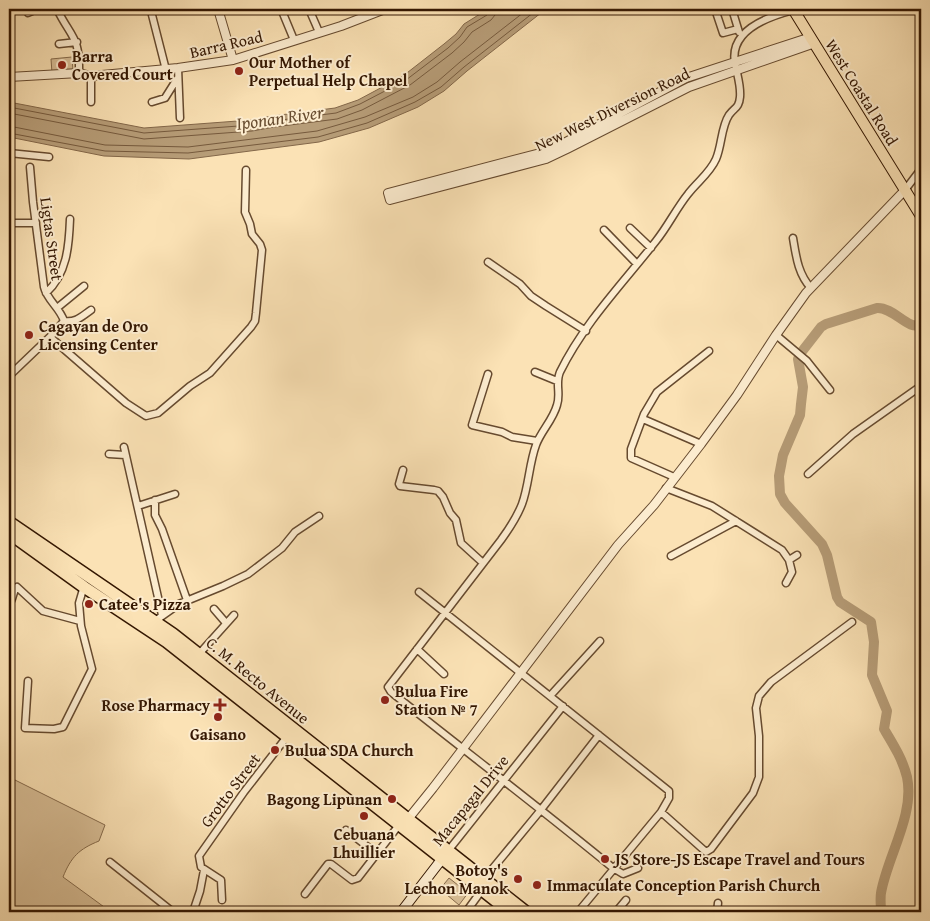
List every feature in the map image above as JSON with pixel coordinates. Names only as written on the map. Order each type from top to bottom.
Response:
[{"type":"highway","name":"C. M. Recto Avenue","points":[[9,522],[86,582],[290,733],[445,855],[482,890],[510,912]]},
{"type":"highway","name":"C. M. Recto Avenue","points":[[9,533],[86,582],[159,618],[290,733]]},
{"type":"highway","name":"C. M. Recto Avenue","points":[[445,855],[484,879],[526,912]]},
{"type":"main road","name":"West Coastal Road","points":[[794,10],[921,216]]},
{"type":"main road","name":"Macapagal Drive","points":[[402,912],[445,855]]},
{"type":"street","points":[[28,13],[37,9]]},
{"type":"street","points":[[57,9],[77,42],[80,54],[79,73]]},
{"type":"street","points":[[218,9],[233,60]]},
{"type":"street","points":[[309,9],[319,32]]},
{"type":"street","name":"Barra Road","points":[[9,77],[79,73],[91,76],[166,70],[233,60],[341,26],[385,9]]},
{"type":"street","points":[[714,9],[723,33],[738,30]]},
{"type":"street","points":[[732,9],[742,38]]},
{"type":"street","points":[[638,868],[623,874],[613,868],[540,811],[505,780],[462,749],[391,692],[388,687],[446,614],[517,516],[523,503],[537,441],[558,405],[557,381],[560,370],[586,330],[651,248],[688,194],[714,164],[719,153],[727,120],[730,114],[738,108],[740,90],[736,52],[742,38],[762,20],[794,10]]},
{"type":"street","points":[[282,11],[294,40]]},
{"type":"street","points":[[152,15],[166,70]]},
{"type":"street","name":"New West Diversion Road","points":[[389,196],[544,152],[686,78],[736,66],[813,40]]},
{"type":"street","points":[[59,44],[77,42]]},
{"type":"street","points":[[178,68],[180,118]]},
{"type":"street","points":[[91,76],[91,102]]},
{"type":"street","points":[[152,102],[165,98],[178,78]]},
{"type":"street","points":[[9,152],[48,157]]},
{"type":"street","name":"Ligtas Street","points":[[30,167],[42,274],[46,293],[64,321]]},
{"type":"street","points":[[304,894],[328,864],[331,864],[350,879],[356,880],[462,749],[618,545],[701,444],[737,395],[776,334],[811,288],[905,190],[921,169]]},
{"type":"street","points":[[50,337],[126,403],[146,416],[158,413],[190,386],[210,373],[255,321],[262,250],[252,234],[245,212],[246,170]]},
{"type":"street","points":[[46,293],[52,288],[62,272],[69,244],[70,219]]},
{"type":"street","points":[[9,222],[36,222]]},
{"type":"street","points":[[630,228],[651,248]]},
{"type":"street","points":[[604,230],[637,264]]},
{"type":"street","points":[[793,238],[796,259],[804,280],[811,288]]},
{"type":"street","points":[[488,262],[520,284],[531,296],[586,330]]},
{"type":"street","points":[[56,308],[84,286]]},
{"type":"street","points":[[9,376],[64,321],[73,322],[91,310]]},
{"type":"street","points":[[776,334],[807,361],[830,390]]},
{"type":"street","points":[[674,477],[631,458],[631,449],[648,405],[657,392],[709,351]]},
{"type":"street","points":[[535,372],[557,381]]},
{"type":"street","points":[[488,374],[472,425],[502,432],[512,437],[537,441]]},
{"type":"street","points":[[808,474],[853,434],[921,386]]},
{"type":"street","points":[[643,419],[701,444]]},
{"type":"street","points":[[124,447],[138,506],[159,618],[187,600],[248,574],[282,548],[295,532],[319,516]]},
{"type":"street","points":[[109,454],[125,455]]},
{"type":"street","points":[[402,470],[400,486],[438,491],[456,520],[461,543],[483,563]]},
{"type":"street","points":[[666,488],[712,506],[782,550],[790,560],[792,572],[786,584]]},
{"type":"street","points":[[138,506],[175,494]]},
{"type":"street","points":[[155,500],[155,515],[162,529],[187,600]]},
{"type":"street","points":[[671,556],[736,521]]},
{"type":"street","points":[[790,560],[797,555]]},
{"type":"street","points":[[28,681],[25,728],[54,729],[63,727],[92,669],[80,621],[79,603],[86,582]]},
{"type":"street","points":[[9,604],[13,600],[15,589],[18,587],[43,611],[80,621]]},
{"type":"street","points":[[419,592],[669,791],[668,798],[661,812],[578,912]]},
{"type":"street","points":[[214,609],[226,623]]},
{"type":"street","points":[[199,654],[234,615]]},
{"type":"street","points":[[661,812],[706,852],[711,849],[754,793],[757,785],[759,777],[759,736],[756,708],[759,696],[771,682],[852,622]]},
{"type":"street","points":[[550,696],[600,642]]},
{"type":"street","points":[[417,650],[444,674]]},
{"type":"street","name":"Macapagal Drive","points":[[445,855],[563,706]]},
{"type":"street","name":"Grotto Street","points":[[193,912],[204,870],[199,860],[201,852],[290,733]]},
{"type":"street","points":[[484,879],[599,735]]},
{"type":"street","points":[[346,830],[377,854]]},
{"type":"street","points":[[110,862],[173,912]]},
{"type":"street","points":[[204,870],[221,880],[222,900]]},
{"type":"street","points":[[466,912],[482,890]]},
{"type":"street","points":[[616,912],[626,900]]},
{"type":"street","points":[[717,912],[718,903]]},
{"type":"shaded area","name":"Barra Covered Court","points":[[72,57],[73,71],[52,73],[51,59]]},
{"type":"shaded area","points":[[9,777],[105,825],[99,841],[86,847],[76,855],[63,877],[111,912],[9,912]]},
{"type":"shaded area","points":[[449,878],[468,893],[459,905],[440,889]]},
{"type":"water","name":"Iponan River","points":[[488,9],[546,9],[444,91],[418,107],[369,128],[319,142],[189,159],[104,156],[9,137],[9,102],[144,128],[251,120],[335,108],[358,100],[403,76],[456,34],[464,24]]},
{"type":"waterway","points":[[881,912],[881,893],[884,879],[904,821],[908,791],[907,777],[903,764],[884,729],[887,711],[872,675],[874,642],[871,622],[840,602],[837,597],[827,555],[822,544],[785,503],[780,494],[779,476],[783,455],[800,415],[803,387],[798,359],[821,327],[877,308],[889,311],[911,325],[921,324]]},
{"type":"place","name":"Barra Covered Court","points":[[62,65]]},
{"type":"place","name":"Our Mother of Perpetual Help Chapel","points":[[239,71]]},
{"type":"place","name":"Cagayan de Oro Licensing Center","points":[[29,335]]},
{"type":"place","name":"Catee's Pizza","points":[[89,604]]},
{"type":"place","name":"Bulua Fire Station № 7","points":[[385,700]]},
{"type":"place","name":"Rose Pharmacy","points":[[220,705]]},
{"type":"place","name":"Gaisano","points":[[218,717]]},
{"type":"place","name":"Bulua SDA Church","points":[[275,750]]},
{"type":"place","name":"Bagong Lipunan","points":[[392,799]]},
{"type":"place","name":"Cebuana Lhuillier","points":[[364,816]]},
{"type":"place","name":"JS Store-JS Escape Travel and Tours","points":[[605,859]]},
{"type":"place","name":"Botoy's Lechon Manok","points":[[518,879]]},
{"type":"place","name":"Immaculate Conception Parish Church","points":[[537,885]]}]
